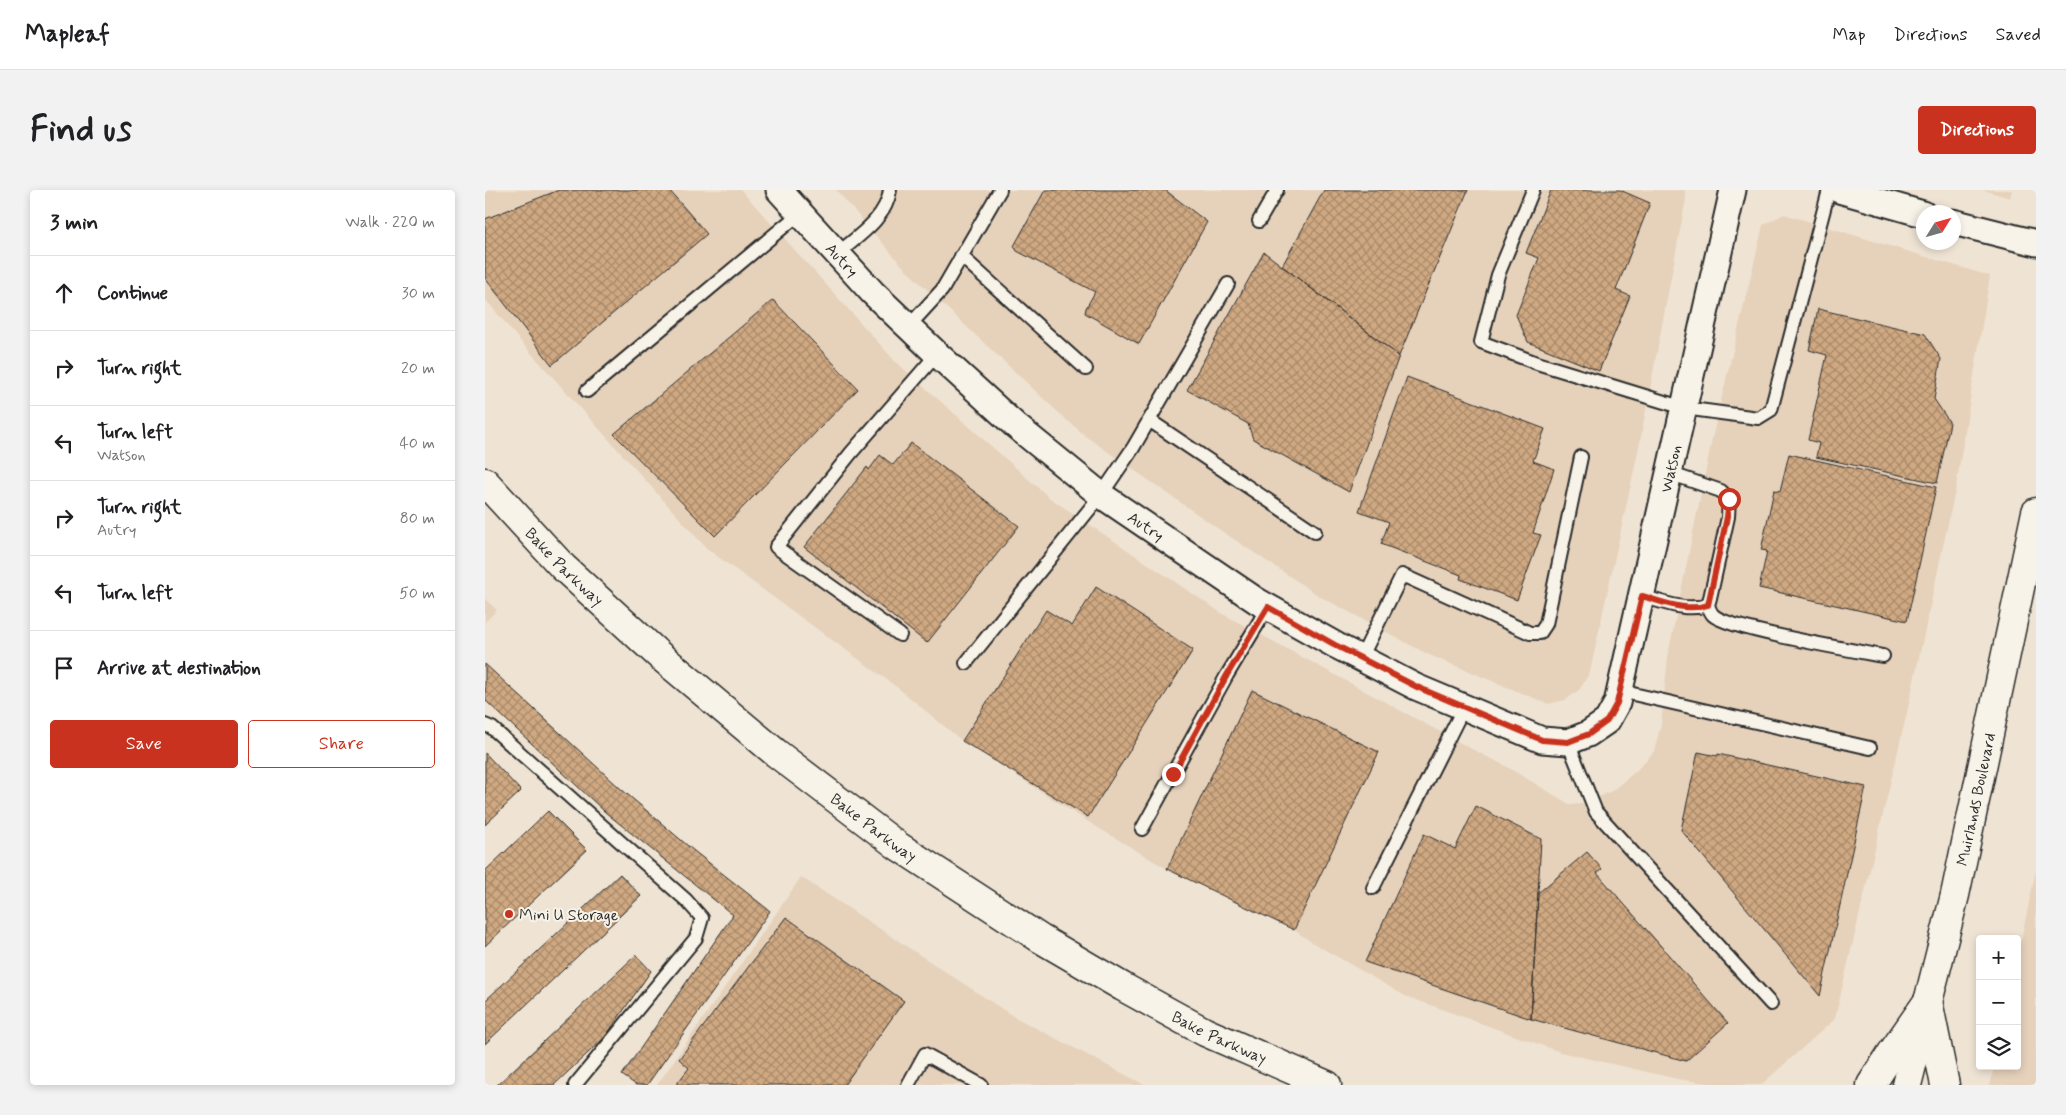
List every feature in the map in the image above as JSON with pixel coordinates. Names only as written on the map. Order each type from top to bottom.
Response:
[{"type":"main road","name":"Bake Parkway","points":[[485,482],[563,567],[659,655],[776,753],[898,846],[1041,939],[1123,987],[1205,1032],[1327,1085]]},
{"type":"main road","name":"Muirlands Boulevard","points":[[1907,1085],[1955,895],[2036,512]]},
{"type":"main road","points":[[1871,1085],[1928,1001]]},
{"type":"main road","points":[[1928,1001],[1945,1085]]},
{"type":"street","name":"Autry","points":[[779,190],[837,255],[908,327],[1016,426],[1101,495],[1268,607],[1417,687],[1542,740],[1578,738]]},
{"type":"street","name":"Watson","points":[[1578,738],[1607,721],[1617,703],[1733,190]]},
{"type":"street","points":[[1839,190],[1916,212]]},
{"type":"street","points":[[1961,224],[2036,243]]},
{"type":"lane","points":[[837,255],[875,220],[889,201],[890,190]]},
{"type":"lane","points":[[908,327],[942,290],[1000,190]]},
{"type":"lane","points":[[1259,221],[1277,190]]},
{"type":"lane","points":[[1533,190],[1498,275],[1481,342],[1537,362],[1684,408],[1758,418],[1771,410],[1829,190]]},
{"type":"lane","points":[[587,392],[799,214]]},
{"type":"lane","points":[[961,256],[1086,369]]},
{"type":"lane","points":[[966,663],[1101,495],[1133,448],[1227,284]]},
{"type":"lane","points":[[900,635],[776,547],[851,453],[937,354]]},
{"type":"lane","points":[[1149,420],[1315,532]]},
{"type":"lane","points":[[1361,658],[1401,575],[1530,633],[1540,633],[1545,624],[1581,457]]},
{"type":"lane","points":[[1669,473],[1721,491],[1729,499],[1727,517],[1708,605],[1714,616],[1727,622],[1883,656]]},
{"type":"lane","points":[[1642,596],[1685,607],[1699,608],[1708,605]]},
{"type":"lane","points":[[1142,829],[1227,675],[1268,607]]},
{"type":"lane","points":[[1620,691],[1870,748]]},
{"type":"lane","points":[[1373,888],[1464,707]]},
{"type":"lane","points":[[485,725],[492,728],[686,900],[702,918],[696,938],[575,1085]]},
{"type":"lane","points":[[1578,738],[1596,812],[1771,1004]]},
{"type":"lane","points":[[908,1085],[925,1054],[981,1085]]},
{"type":"shaded area","points":[[485,190],[741,190],[895,361],[1050,498],[1223,614],[1504,765],[1571,805],[1587,803],[1613,790],[1637,770],[1654,751],[1661,724],[1668,655],[1713,434],[1763,225],[1784,214],[1990,276],[1956,487],[1909,704],[1835,1019],[1761,1085],[1722,1085],[1677,1079],[1560,1052],[1405,996],[1294,930],[1167,869],[1090,823],[962,741],[898,688],[707,549],[522,343],[485,299]]},
{"type":"shaded area","points":[[836,190],[1685,190],[1686,199],[1638,452],[1590,672],[1580,689],[1566,700],[1548,704],[1427,654],[1319,596],[1217,528],[1088,438],[1062,416],[906,270]]},
{"type":"shaded area","points":[[1983,190],[2012,190],[2010,198]]},
{"type":"shaded area","points":[[485,599],[497,610],[485,622]]},
{"type":"shaded area","points":[[2036,870],[2036,1085],[1990,1085],[1993,1070],[2021,1070],[2021,939]]},
{"type":"shaded area","points":[[801,877],[1013,1016],[1145,1085],[657,1085]]},
{"type":"building","points":[[559,190],[669,190],[707,234],[552,365],[485,278],[485,219]]},
{"type":"building","points":[[1045,190],[1165,190],[1207,222],[1139,344],[1085,313],[1095,292],[1017,251],[1014,246]]},
{"type":"building","points":[[1324,190],[1468,190],[1399,356],[1282,266]]},
{"type":"building","points":[[1551,190],[1620,190],[1650,203],[1616,290],[1630,296],[1599,371],[1528,342],[1516,315],[1539,258],[1526,253]]},
{"type":"building","points":[[1264,252],[1399,356],[1349,492],[1253,439],[1248,424],[1187,390]]},
{"type":"building","points":[[773,300],[858,389],[715,536],[614,434]]},
{"type":"building","points":[[1818,309],[1925,334],[1941,359],[1934,399],[1950,423],[1937,483],[1816,457],[1819,443],[1808,440],[1827,355],[1809,350]]},
{"type":"building","points":[[1407,377],[1545,429],[1533,461],[1554,469],[1533,533],[1541,535],[1517,600],[1460,579],[1461,575],[1381,544],[1389,522],[1359,511]]},
{"type":"building","points":[[911,443],[1019,526],[927,643],[804,547],[867,467],[869,470],[880,455],[893,465]]},
{"type":"building","points":[[1789,454],[1936,487],[1907,621],[1759,588],[1767,551],[1761,550],[1774,490],[1780,491]]},
{"type":"building","points":[[1096,587],[1193,650],[1088,817],[962,741],[1046,610],[1072,626]]},
{"type":"building","points":[[485,664],[620,788],[694,851],[770,911],[647,1085],[636,1085],[622,1075],[733,915],[605,812],[485,700]]},
{"type":"building","points":[[1252,690],[1379,752],[1294,930],[1167,869]]},
{"type":"building","points":[[1698,752],[1717,756],[1718,754],[1866,787],[1820,996],[1681,830]]},
{"type":"building","points":[[485,753],[521,791],[485,825]]},
{"type":"building","points":[[1476,806],[1541,839],[1531,1019],[1365,962],[1424,834],[1455,849]]},
{"type":"building","points":[[548,811],[587,850],[485,946],[485,871]]},
{"type":"building","points":[[1587,852],[1602,869],[1597,873],[1728,1023],[1686,1061],[1531,1019],[1538,893]]},
{"type":"building","points":[[620,874],[641,896],[485,1044],[485,1001]]},
{"type":"building","points":[[786,917],[904,1001],[844,1085],[676,1085],[689,1068],[679,1059]]},
{"type":"building","points":[[636,955],[651,971],[605,1037],[554,1085],[497,1085]]},
{"type":"place","name":"Mini U Storage","points":[[509,914]]},
{"type":"route","points":[[1173,774],[1227,675],[1249,642],[1268,607],[1337,646],[1417,687],[1542,740],[1568,742],[1589,734],[1607,721],[1617,703],[1642,596],[1685,607],[1699,608],[1708,605],[1727,517],[1729,499]]}]
